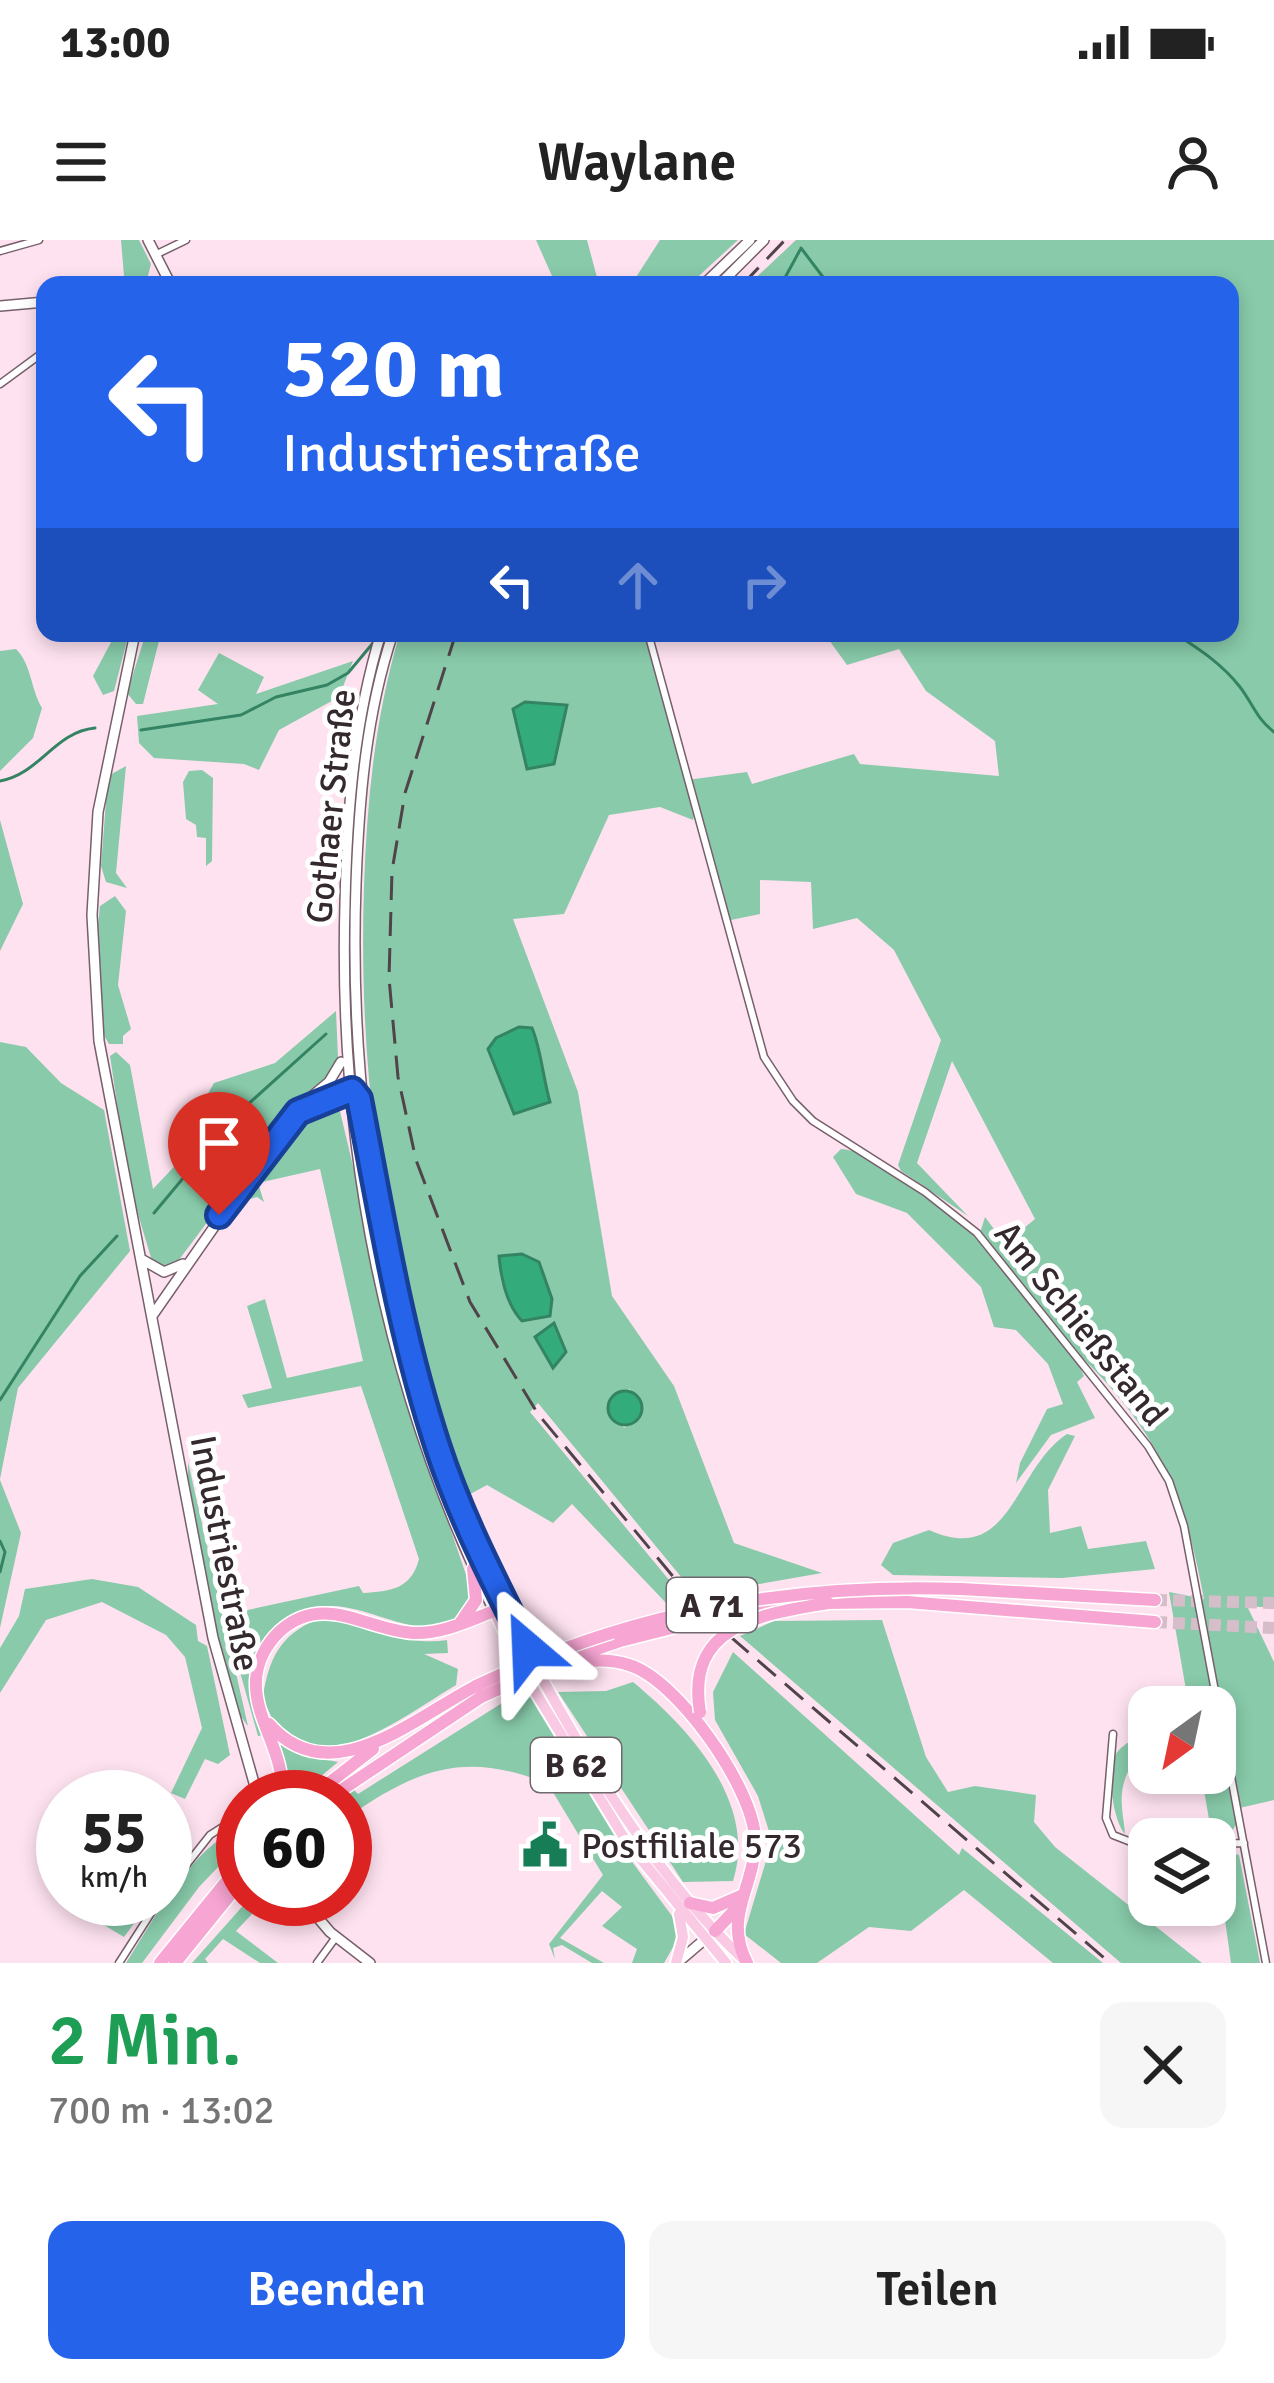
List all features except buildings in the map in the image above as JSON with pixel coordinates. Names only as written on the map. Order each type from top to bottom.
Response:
[{"type":"highway","points":[[457,1625],[474,1607],[473,1569]]},
{"type":"highway","name":"A 71","points":[[347,1770],[403,1728],[613,1630],[716,1604],[845,1589],[962,1589],[1155,1600]]},
{"type":"highway","points":[[695,1714],[703,1667],[728,1631],[756,1617],[828,1603]]},
{"type":"highway","name":"A 71","points":[[369,1770],[478,1692],[540,1678],[669,1627],[828,1603],[967,1606],[1155,1622]]},
{"type":"highway","points":[[280,1770],[256,1682],[260,1660],[274,1638],[298,1619],[344,1614],[415,1633],[457,1625],[500,1608]]},
{"type":"highway","points":[[540,1678],[598,1660],[634,1666],[663,1683],[695,1714],[753,1824],[754,1851],[734,1930],[747,1963]]},
{"type":"highway","points":[[260,1708],[284,1739],[324,1755],[346,1753],[403,1728]]},
{"type":"highway","points":[[160,1963],[216,1890]]},
{"type":"highway","points":[[684,1907],[713,1908],[744,1894]]},
{"type":"highway","points":[[710,1936],[744,1894]]},
{"type":"highway","points":[[176,1963],[216,1913]]},
{"type":"main road","points":[[148,240],[166,276]]},
{"type":"main road","points":[[712,276],[749,240]]},
{"type":"main road","points":[[728,276],[764,240]]},
{"type":"main road","points":[[0,307],[36,303]]},
{"type":"main road","name":"Industriestraße","points":[[133,642],[100,793],[92,915],[99,1040],[217,1658],[249,1770]]},
{"type":"main road","name":"Gothaer Straße","points":[[379,642],[353,774],[343,986],[348,1091],[365,1214],[405,1379],[473,1569],[500,1608]]},
{"type":"main road","name":"Gothaer Straße","points":[[391,642],[372,714],[362,788],[354,974],[361,1106],[390,1272],[452,1488],[500,1608]]},
{"type":"main road","points":[[147,1289],[173,1275],[189,1257],[344,1057]]},
{"type":"main road","points":[[298,1112],[348,1091],[358,1079]]},
{"type":"main road","points":[[322,1088],[348,1091],[361,1106]]},
{"type":"main road","points":[[141,1259],[164,1273],[189,1257]]},
{"type":"main road","points":[[152,1316],[189,1257]]},
{"type":"main road","points":[[147,1289],[161,1292],[171,1286]]},
{"type":"main road","points":[[500,1608],[528,1649]]},
{"type":"main road","points":[[500,1608],[515,1655]]},
{"type":"main road","name":"B 62","points":[[540,1678],[684,1907],[726,1963]]},
{"type":"main road","points":[[677,1963],[684,1907]]},
{"type":"main road","points":[[326,1926],[370,1963]]},
{"type":"main road","points":[[677,1963],[710,1936]]},
{"type":"main road","name":"B 62","points":[[710,1936],[747,1963]]},
{"type":"street","points":[[0,251],[39,240]]},
{"type":"street","points":[[156,255],[186,240]]},
{"type":"street","points":[[0,384],[36,358]]},
{"type":"street","name":"Am Schießstand","points":[[651,642],[764,1057],[813,1121],[925,1192],[976,1233],[1148,1445],[1169,1481],[1184,1526],[1266,1963]]},
{"type":"street","points":[[1113,1734],[1106,1818],[1113,1835],[1128,1841]]},
{"type":"street","points":[[192,1858],[216,1831]]},
{"type":"street","points":[[1236,1843],[1244,1843]]},
{"type":"street","points":[[119,1963],[143,1926]]},
{"type":"street","points":[[317,1963],[336,1937]]},
{"type":"shaded area","points":[[121,240],[139,240],[151,264],[148,276],[124,276]]},
{"type":"shaded area","points":[[536,240],[587,240],[597,276],[552,276]]},
{"type":"shaded area","points":[[660,240],[738,240],[699,276],[637,276]]},
{"type":"shaded area","points":[[796,240],[1274,240],[1274,1608],[1247,1606],[1274,1662],[1274,1800],[1235,1809],[1237,1823],[1236,1825],[1236,1818],[1209,1818],[1205,1794],[1236,1794],[1236,1686],[1185,1686],[1169,1592],[1204,1599],[1175,1490],[1144,1431],[1070,1346],[1084,1376],[1077,1382],[1095,1418],[1051,1435],[1016,1483],[1020,1463],[1047,1409],[1063,1404],[1048,1364],[1016,1330],[994,1327],[981,1287],[907,1213],[856,1194],[833,1157],[841,1149],[881,1162],[923,1190],[996,1252],[980,1233],[985,1217],[1005,1244],[1035,1219],[952,1061],[917,1163],[968,1216],[901,1171],[898,1165],[941,1040],[894,950],[857,918],[813,929],[811,882],[760,880],[760,914],[726,921],[695,811],[693,820],[660,807],[609,815],[564,914],[513,919],[578,1092],[612,1296],[674,1386],[734,1543],[822,1573],[696,1595],[538,1403],[530,1412],[684,1598],[666,1603],[572,1504],[553,1523],[487,1485],[463,1498],[416,1346],[398,1271],[373,1121],[363,966],[367,822],[378,727],[397,642],[650,642],[687,780],[747,772],[752,784],[854,754],[860,764],[999,776],[995,741],[926,691],[899,649],[847,665],[830,642],[1239,642],[1239,276],[758,276]],"holes":[[[513,709],[562,724],[554,764],[528,769]],[[536,1038],[534,1050],[549,1102],[505,1086],[495,1067]],[[499,1256],[539,1262],[552,1299],[517,1317],[501,1281]],[[630,1389],[642,1407],[640,1417],[624,1428],[608,1405],[610,1398]]]},
{"type":"shaded area","points":[[111,642],[127,642],[114,691],[103,695],[93,676]]},
{"type":"shaded area","points":[[143,642],[159,642],[143,704],[136,704],[127,693]]},
{"type":"shaded area","points":[[16,649],[42,708],[33,738],[0,771],[0,651]]},
{"type":"shaded area","points":[[219,653],[264,677],[256,694],[353,661],[339,697],[279,730],[259,770],[244,764],[154,758],[139,743],[137,716],[218,704],[198,690]]},
{"type":"shaded area","points":[[525,702],[567,705],[554,764],[527,769],[513,709]]},
{"type":"shaded area","points":[[126,766],[116,873],[127,888],[106,882],[101,866],[108,776]]},
{"type":"shaded area","points":[[202,770],[213,778],[212,861],[206,866],[206,838],[197,837],[196,825],[186,819],[183,782],[189,771]]},
{"type":"shaded area","points":[[0,820],[23,904],[0,951]]},
{"type":"shaded area","points":[[115,896],[126,911],[118,985],[131,1029],[123,1036],[123,1044],[109,1044],[95,996],[100,906]]},
{"type":"shaded area","points":[[336,1011],[338,1057],[330,1080],[279,1127],[175,1265],[167,1268],[152,1261],[129,1184],[110,1056],[116,1052],[130,1065],[153,1189],[203,1136],[202,1104],[214,1083],[275,1063]]},
{"type":"shaded area","points":[[519,1027],[532,1028],[550,1102],[514,1114],[488,1049],[496,1038]]},
{"type":"shaded area","points":[[0,1042],[26,1047],[61,1083],[104,1110],[130,1251],[18,1388],[0,1479]]},
{"type":"shaded area","points":[[325,1103],[339,1107],[413,1420],[473,1595],[466,1613],[432,1626],[331,1606],[286,1618],[270,1631],[254,1669],[256,1714],[263,1735],[258,1736],[224,1615],[359,1586],[363,1593],[390,1590],[411,1577],[419,1559],[361,1386],[248,1408],[242,1395],[272,1388],[247,1306],[265,1299],[287,1378],[363,1361],[320,1169],[258,1183],[264,1202],[257,1197],[237,1203],[239,1214],[230,1209],[286,1134]]},
{"type":"shaded area","points":[[522,1254],[539,1262],[552,1299],[550,1316],[522,1321],[508,1299],[499,1256]]},
{"type":"shaded area","points":[[554,1323],[566,1352],[553,1368],[535,1337]]},
{"type":"shaded area","points":[[625,1391],[637,1396],[642,1408],[637,1420],[625,1425],[613,1420],[608,1408],[613,1396]]},
{"type":"shaded area","points":[[1067,1434],[1075,1436],[1048,1490],[1050,1533],[1081,1526],[1088,1549],[1146,1541],[1155,1569],[1062,1578],[893,1575],[881,1565],[893,1543],[929,1530],[957,1538],[978,1536],[995,1525],[1049,1450]]},
{"type":"shaded area","points":[[188,1462],[248,1726],[216,1647]]},
{"type":"shaded area","points":[[0,1480],[21,1533],[0,1628]]},
{"type":"shaded area","points":[[92,1579],[138,1587],[196,1625],[198,1641],[207,1646],[230,1755],[218,1764],[205,1759],[192,1785],[192,1770],[182,1770],[202,1728],[185,1657],[166,1635],[102,1602],[46,1620],[0,1693],[0,1648],[19,1616],[25,1589]]},
{"type":"shaded area","points":[[316,1620],[349,1623],[413,1640],[447,1640],[448,1653],[424,1654],[458,1669],[456,1685],[351,1743],[324,1748],[299,1744],[278,1728],[263,1696],[278,1650],[293,1633]]},
{"type":"shaded area","points":[[882,1620],[926,1757],[948,1792],[975,1786],[1036,1795],[1034,1822],[1055,1847],[1128,1905],[1128,1926],[1155,1926],[1202,1963],[1121,1963],[740,1636],[774,1621]]},
{"type":"shaded area","points":[[733,1652],[959,1855],[962,1848],[1103,1963],[1053,1963],[964,1890],[911,1931],[869,1927],[817,1963],[781,1963],[744,1934],[772,1841],[758,1796],[715,1720],[713,1692]]},
{"type":"shaded area","points":[[633,1682],[696,1745],[727,1796],[736,1823],[733,1881],[683,1882],[558,1692],[606,1691]]},
{"type":"shaded area","points":[[513,1696],[532,1697],[630,1859],[672,1916],[679,1937],[664,1963],[632,1963],[637,1949],[602,1926],[622,1907],[602,1891],[560,1938],[604,1963],[592,1963],[562,1945],[553,1948],[555,1959],[549,1944],[603,1875],[548,1784],[491,1768],[466,1767],[419,1777],[372,1801],[372,1785]]},
{"type":"shaded area","points":[[277,1741],[306,1756],[338,1762],[328,1770],[287,1770]]},
{"type":"shaded area","points":[[1128,1743],[1122,1801],[1125,1834],[1111,1783],[1113,1762]]},
{"type":"shaded area","points":[[216,1842],[216,1869],[192,1896],[192,1865]]},
{"type":"shaded area","points":[[1236,1854],[1260,1963],[1231,1963],[1226,1926],[1236,1926]]},
{"type":"shaded area","points":[[105,1926],[132,1926],[124,1937]]},
{"type":"shaded area","points":[[149,1926],[170,1926],[142,1963],[126,1963]]},
{"type":"shaded area","points":[[225,1926],[241,1926],[236,1931],[278,1963],[260,1963],[223,1939],[205,1959],[208,1963],[192,1963]]},
{"type":"waterway","points":[[801,248],[822,276]]},
{"type":"waterway","points":[[786,276],[800,250]]},
{"type":"waterway","points":[[1188,642],[1225,671],[1274,732]]},
{"type":"waterway","points":[[141,730],[241,715],[276,697],[327,685],[348,673],[373,643]]},
{"type":"waterway","points":[[0,781],[26,770],[68,737],[95,728]]},
{"type":"waterway","points":[[154,1213],[235,1116],[326,1034]]},
{"type":"waterway","points":[[0,1400],[80,1276],[117,1236]]},
{"type":"waterway","points":[[0,1541],[5,1552],[0,1572]]},
{"type":"tunnel","points":[[1155,1600],[1274,1603]]},
{"type":"tunnel","points":[[1155,1622],[1274,1628]]},
{"type":"railway","points":[[751,276],[785,240]]},
{"type":"railway","points":[[453,642],[405,793],[392,871],[389,978],[398,1077],[416,1160],[470,1302],[538,1414],[705,1615],[1110,1963]]},
{"type":"place","name":"Postfiliale 573","points":[[545,1845]]},
{"type":"route","points":[[219,1215],[298,1112],[320,1099],[352,1090],[359,1099],[385,1252],[427,1413],[469,1528],[528,1649]]}]
